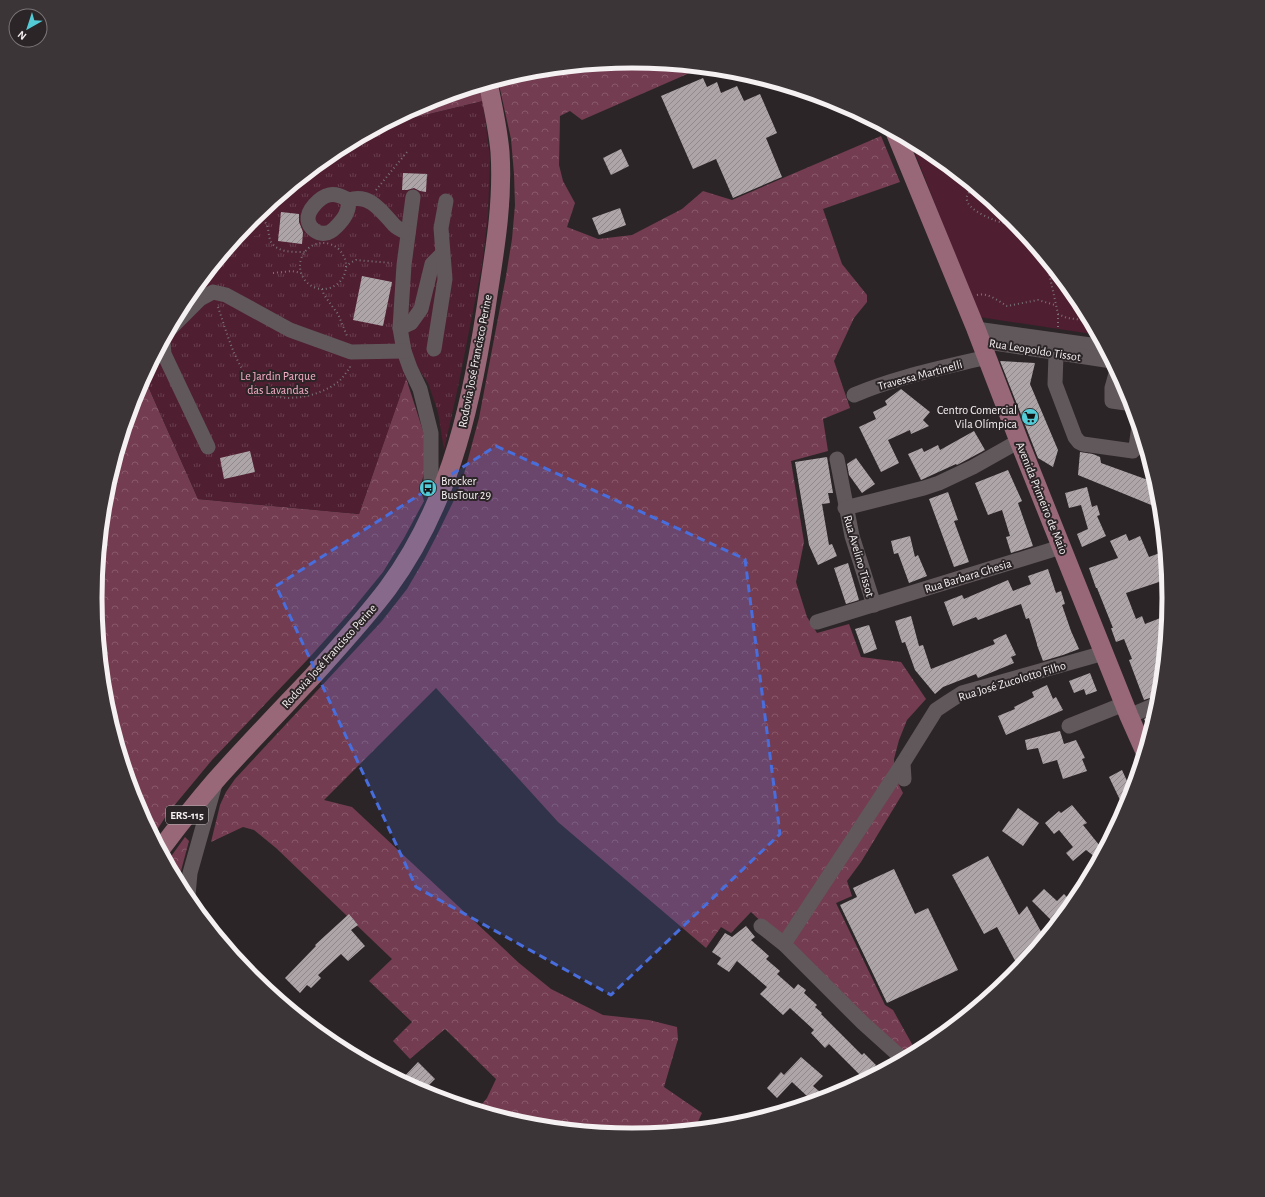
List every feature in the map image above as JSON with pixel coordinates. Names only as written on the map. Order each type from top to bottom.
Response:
[{"type":"main road","name":"Rodovia José Francisco Perine","points":[[164,846],[216,781],[369,613],[406,562],[439,497],[452,464],[466,414],[476,368],[497,239],[500,202],[500,154],[498,134],[489,88]]},
{"type":"main road","name":"Avenida Primeiro de Maio","points":[[898,139],[964,299],[1019,441],[1142,745]]},
{"type":"street","points":[[413,197],[404,265],[400,328],[404,351],[420,389],[426,413],[430,433],[432,459],[431,482],[439,497]]},
{"type":"street","points":[[349,200],[356,198],[371,202],[395,225],[408,234]]},
{"type":"street","points":[[434,348],[445,279],[441,228],[446,201]]},
{"type":"street","points":[[400,328],[411,323],[421,309],[432,264],[442,254]]},
{"type":"street","points":[[184,315],[200,299],[213,292],[226,296],[290,330],[350,352],[404,351]]},
{"type":"street","name":"Rua Leopoldo Tissot","points":[[1017,341],[1056,357],[1106,361]]},
{"type":"street","name":"Rua Leopoldo Tissot","points":[[981,342],[1017,341],[1099,347]]},
{"type":"street","name":"Travessa Martinelli","points":[[854,395],[879,385],[928,371],[981,342]]},
{"type":"street","points":[[164,351],[208,447]]},
{"type":"street","points":[[1110,369],[1056,357],[1055,384],[1075,438],[1083,444],[1133,451],[1136,447],[1138,436]]},
{"type":"street","points":[[1115,378],[1112,388],[1112,401],[1126,403]]},
{"type":"street","points":[[845,508],[939,483],[973,467],[1019,441]]},
{"type":"street","name":"Rua Avelino Tissot","points":[[837,459],[845,508],[857,556],[874,605]]},
{"type":"street","name":"Rua Barbara Ghesia","points":[[817,622],[1062,547]]},
{"type":"street","name":"Rua José Zucolotto Filho","points":[[784,944],[936,710],[962,694],[1104,653]]},
{"type":"street","points":[[1069,726],[1152,705]]},
{"type":"street","points":[[903,763],[904,779]]},
{"type":"street","points":[[189,889],[190,873],[216,781]]},
{"type":"street","points":[[761,926],[784,944],[862,1023],[900,1057]]},
{"type":"path","points":[[371,202],[373,194],[407,152]]},
{"type":"path","points":[[970,190],[966,198],[967,204],[974,210],[994,220],[1008,223]]},
{"type":"path","points":[[262,218],[268,227],[269,236],[272,243],[278,248],[286,251],[304,252]]},
{"type":"path","points":[[323,243],[330,244],[342,253],[346,267],[345,274],[336,285],[330,288],[322,289],[309,285],[301,273],[300,266],[301,258],[304,252],[316,244],[323,243]]},
{"type":"path","points":[[346,267],[356,260],[404,265]]},
{"type":"path","points":[[1048,270],[1058,314],[1067,318],[1084,320]]},
{"type":"path","points":[[273,273],[292,271],[301,273]]},
{"type":"path","points":[[322,289],[327,300],[338,314],[346,334]]},
{"type":"path","points":[[213,292],[235,355],[252,383],[266,393],[282,397],[298,398],[314,395],[325,390],[339,381],[350,368],[350,352]]},
{"type":"path","points":[[964,299],[983,293],[1007,306],[1038,300],[1055,305]]},
{"type":"highlighted area","points":[[496,446],[745,559],[780,834],[611,995],[416,887],[276,586]]},
{"type":"green space","points":[[598,69],[667,69],[692,72],[582,120],[570,111],[560,116],[559,165],[563,181],[575,203],[567,227],[598,239],[632,235],[682,209],[703,191],[732,200],[881,136],[900,182],[823,209],[842,264],[867,295],[867,302],[854,318],[834,361],[850,408],[823,419],[828,451],[791,461],[804,542],[796,582],[807,617],[817,633],[849,624],[861,657],[901,662],[926,699],[907,720],[899,740],[894,759],[895,777],[903,793],[861,862],[847,881],[852,896],[836,903],[885,1005],[893,1010],[914,1048],[905,1053],[875,1029],[751,912],[731,933],[721,927],[706,948],[558,822],[436,688],[324,800],[352,807],[519,963],[551,989],[603,1015],[649,1020],[677,1027],[678,1039],[664,1087],[702,1113],[697,1125],[667,1128],[598,1128],[529,1119],[480,1106],[487,1098],[496,1079],[445,1029],[410,1059],[393,1041],[412,1022],[369,981],[392,959],[276,848],[254,830],[243,827],[211,842],[220,805],[226,792],[235,779],[382,621],[407,589],[424,560],[454,500],[464,474],[479,418],[512,239],[515,205],[511,139],[499,85],[529,78]]},
{"type":"green space","points":[[480,91],[483,101],[404,120],[429,108]]},
{"type":"green space","name":"Le Jardin Parque das Lavandas","points":[[483,101],[490,159],[488,215],[482,265],[444,450],[438,412],[428,383],[417,367],[410,368],[359,514],[198,499],[147,384],[173,333],[191,304],[212,276],[257,223],[310,178],[338,157],[367,139],[404,120]]},
{"type":"green space","points":[[913,149],[955,178],[1008,223],[1053,276],[1074,304],[1093,334],[979,317]]},
{"type":"green space","points":[[258,222],[258,236],[246,236]]},
{"type":"green space","points":[[406,378],[424,434],[425,470],[420,488],[424,501],[404,538],[383,572],[352,610],[308,659],[212,760],[168,813],[156,831],[142,802],[120,736],[112,702],[103,633],[103,564],[112,495],[130,428],[147,384],[198,499],[359,514]]},
{"type":"green space","points":[[185,837],[189,841],[180,875],[170,858]]},
{"type":"building","points":[[703,78],[707,87],[717,82],[721,93],[737,86],[744,101],[760,94],[777,133],[766,138],[782,177],[733,198],[716,159],[693,169],[661,96]]},
{"type":"building","points":[[621,149],[629,166],[611,175],[603,158]]},
{"type":"building","points":[[403,173],[427,174],[426,192],[414,188],[402,190]]},
{"type":"building","points":[[620,208],[626,225],[599,235],[592,218]]},
{"type":"building","points":[[281,212],[299,214],[299,222],[303,232],[302,244],[278,241]]},
{"type":"building","points":[[362,276],[392,282],[383,326],[353,320]]},
{"type":"building","name":"Centro Comercial Vila Olímpica","points":[[1000,361],[1035,363],[1030,384],[1058,450],[1053,467],[1038,458]]},
{"type":"building","points":[[901,389],[930,412],[923,420],[929,426],[911,434],[910,430],[888,440],[899,463],[881,472],[859,427],[876,419],[873,412],[887,405],[885,401]]},
{"type":"building","points":[[974,431],[985,450],[957,465],[956,464],[921,480],[908,454],[922,448],[924,452],[938,445],[940,450]]},
{"type":"building","points":[[250,451],[255,472],[224,479],[220,458]]},
{"type":"building","points":[[1080,452],[1093,454],[1100,457],[1101,463],[1148,480],[1148,476],[1155,506],[1078,475]]},
{"type":"building","points":[[827,457],[833,493],[828,493],[830,503],[822,504],[829,545],[832,544],[837,556],[818,565],[809,545],[795,462]]},
{"type":"building","points":[[856,458],[875,484],[862,493],[849,475],[847,464]]},
{"type":"building","points":[[1008,470],[1022,501],[1018,503],[1033,546],[1011,553],[1006,537],[1010,536],[1002,510],[988,515],[975,483]]},
{"type":"building","points":[[1087,487],[1092,507],[1097,505],[1100,515],[1097,516],[1106,536],[1082,547],[1077,534],[1088,529],[1081,505],[1069,508],[1065,493]]},
{"type":"building","points":[[948,492],[958,520],[954,521],[969,562],[954,567],[929,499]]},
{"type":"building","points":[[1126,534],[1129,541],[1140,536],[1149,557],[1161,553],[1162,581],[1126,593],[1136,619],[1142,616],[1145,624],[1162,617],[1162,633],[1154,697],[1144,700],[1129,660],[1132,659],[1124,639],[1116,642],[1111,628],[1113,628],[1089,568],[1118,558],[1110,541]]},
{"type":"building","points":[[910,536],[915,557],[918,555],[927,576],[909,583],[898,553],[894,554],[891,541]]},
{"type":"building","points":[[848,563],[859,600],[846,604],[834,568]]},
{"type":"building","points":[[1048,569],[1056,593],[1061,591],[1065,604],[1062,605],[1079,649],[1043,661],[1029,618],[1026,619],[1021,604],[978,620],[976,617],[953,626],[944,602],[962,595],[964,599],[1008,580],[1013,591],[1031,584],[1028,576]]},
{"type":"building","points":[[911,616],[919,646],[923,645],[931,669],[995,644],[993,640],[1006,634],[1016,655],[1011,657],[1014,663],[978,678],[976,674],[943,687],[935,694],[915,670],[905,642],[902,643],[895,621]]},
{"type":"building","points":[[869,625],[877,649],[864,654],[855,629]]},
{"type":"building","points":[[1090,673],[1097,691],[1086,695],[1084,689],[1074,693],[1069,681]]},
{"type":"building","points":[[1047,685],[1053,699],[1056,697],[1063,710],[1006,735],[998,716],[1015,709],[1014,707],[1034,697],[1032,692]]},
{"type":"building","points":[[1150,717],[1147,726],[1144,719]]},
{"type":"building","points":[[1060,731],[1064,744],[1076,740],[1085,758],[1082,759],[1087,771],[1063,779],[1057,760],[1043,764],[1038,748],[1027,750],[1025,740]]},
{"type":"building","points":[[1122,770],[1127,781],[1131,779],[1123,801],[1121,802],[1109,777]]},
{"type":"building","points":[[1072,805],[1087,823],[1083,825],[1101,847],[1095,857],[1086,850],[1073,861],[1066,853],[1073,847],[1059,830],[1054,834],[1045,823],[1059,811],[1061,813]]},
{"type":"building","points":[[1018,808],[1039,823],[1023,846],[1002,831]]},
{"type":"building","points":[[988,856],[1019,915],[1027,906],[1042,934],[1017,964],[997,927],[984,934],[952,875]]},
{"type":"building","points":[[894,869],[915,914],[928,908],[958,970],[887,1003],[840,905],[857,897],[853,888]]},
{"type":"building","points":[[1044,889],[1057,901],[1064,894],[1069,899],[1053,922],[1032,901]]},
{"type":"building","points":[[349,914],[358,925],[351,930],[365,946],[348,961],[341,954],[318,975],[321,978],[311,988],[307,985],[300,993],[285,978],[316,946],[315,945]]},
{"type":"building","points":[[746,926],[755,937],[751,940],[769,956],[766,959],[780,971],[777,974],[794,989],[798,984],[806,990],[804,993],[817,1005],[815,1007],[822,1013],[821,1014],[862,1055],[864,1053],[876,1065],[867,1074],[862,1077],[829,1044],[825,1048],[811,1033],[814,1030],[790,1008],[783,1015],[760,994],[767,987],[737,961],[729,972],[717,964],[721,958],[712,952],[725,933],[732,937]]},
{"type":"building","points":[[801,1057],[823,1076],[813,1086],[822,1094],[805,1100],[808,1097],[792,1082],[777,1098],[767,1088],[781,1072],[784,1075]]},
{"type":"building","points":[[418,1062],[435,1079],[426,1088],[404,1077]]},
{"type":"place","name":"Centro Comercial Vila Olímpica","points":[[1030,417]]},
{"type":"place","name":"Brocker BusTour 29","points":[[428,488]]}]
